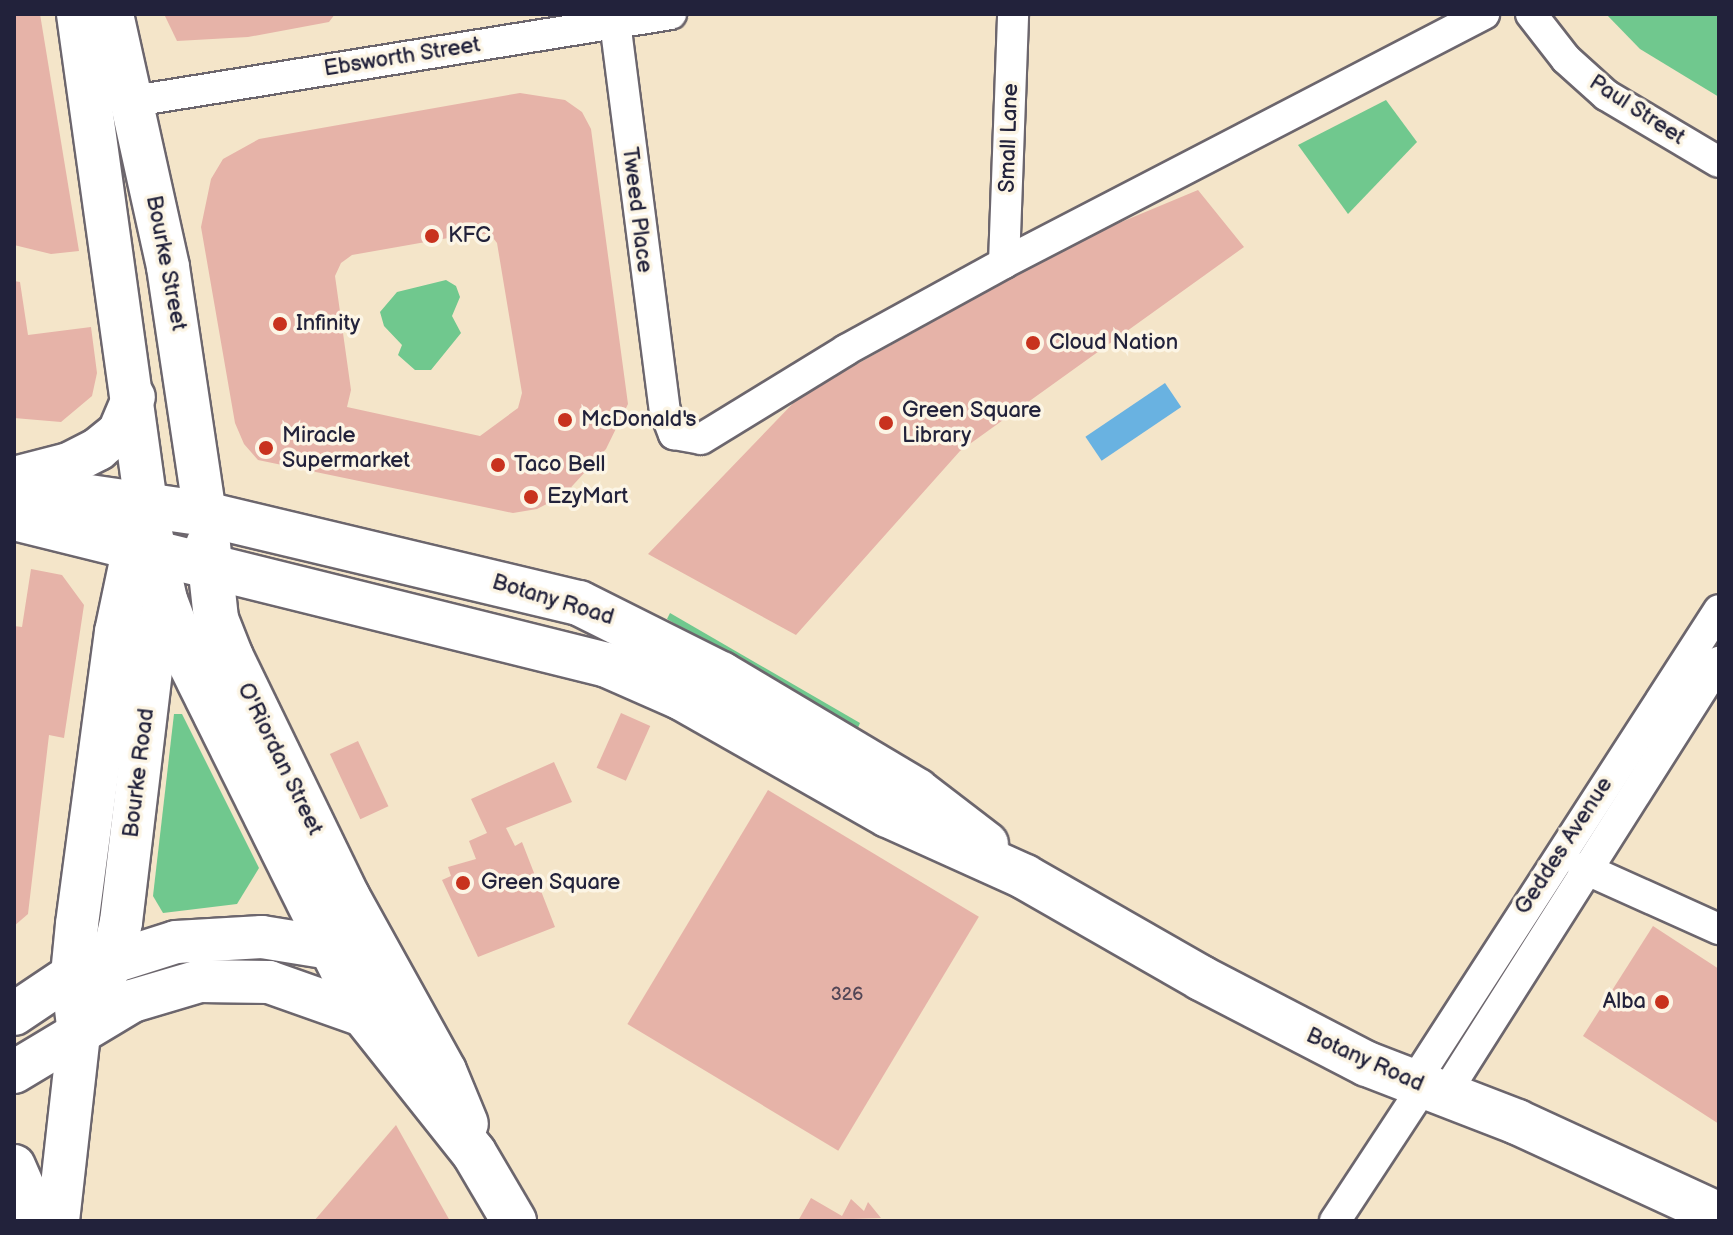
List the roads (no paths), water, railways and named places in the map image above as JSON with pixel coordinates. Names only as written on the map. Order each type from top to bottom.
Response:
[{"type":"main road","points":[[78,14],[134,397],[146,503]]},
{"type":"main road","name":"Bourke Street","points":[[112,14],[134,101],[181,342],[205,514]]},
{"type":"main road","points":[[14,478],[69,464],[98,449],[119,432],[134,397]]},
{"type":"main road","name":"Botany Road","points":[[14,486],[205,514],[532,589],[626,622],[917,791],[1025,877]]},
{"type":"main road","name":"Bourke Road","points":[[79,1034],[112,961],[153,655],[169,568],[146,503]]},
{"type":"main road","name":"O'Riordan Street","points":[[205,514],[169,568],[196,677],[330,948],[371,965],[382,1003]]},
{"type":"main road","name":"Botany Road","points":[[14,518],[169,568],[607,665],[680,697],[888,815],[1025,877],[1256,1008],[1427,1088],[1719,1215]]},
{"type":"main road","name":"O'Riordan Street","points":[[169,568],[216,619],[382,1003],[514,1221]]},
{"type":"main road","name":"Bourke Road","points":[[58,1221],[79,1034],[72,975],[116,632],[169,568]]},
{"type":"main road","points":[[14,1014],[72,975],[158,946],[215,936],[272,938],[330,948]]},
{"type":"main road","points":[[14,1072],[147,994],[216,979],[269,982],[382,1003]]},
{"type":"main road","points":[[14,1166],[38,1221]]},
{"type":"street","name":"Ebsworth Street","points":[[134,101],[614,19],[671,14]]},
{"type":"street","name":"Small Lane","points":[[1004,263],[1013,14]]},
{"type":"street","points":[[1004,263],[1484,14]]},
{"type":"street","name":"Paul Street","points":[[1531,14],[1566,59],[1606,95],[1719,162]]},
{"type":"street","name":"Tweed Place","points":[[614,19],[664,406],[674,434],[693,439],[709,436],[846,350],[1004,263]]},
{"type":"street","name":"Geddes Avenue","points":[[1427,1088],[1719,610]]},
{"type":"street","name":"Geddes Avenue","points":[[1427,1088],[1583,868],[1719,662]]},
{"type":"street","points":[[1583,868],[1719,929]]},
{"type":"street","points":[[1335,1221],[1427,1088]]},
{"type":"water","points":[[1165,383],[1181,407],[1102,461],[1085,437]]},
{"type":"place","name":"KFC","points":[[432,236]]},
{"type":"place","name":"Infinity","points":[[280,324]]},
{"type":"place","name":"Cloud Nation","points":[[1033,343]]},
{"type":"place","name":"McDonald's","points":[[565,420]]},
{"type":"place","name":"Green Square Library","points":[[886,423]]},
{"type":"place","name":"Miracle Supermarket","points":[[266,448]]},
{"type":"place","name":"Taco Bell","points":[[498,465]]},
{"type":"place","name":"EzyMart","points":[[531,497]]},
{"type":"place","name":"Green Square","points":[[463,883]]},
{"type":"place","name":"Alba","points":[[1662,1002]]}]
